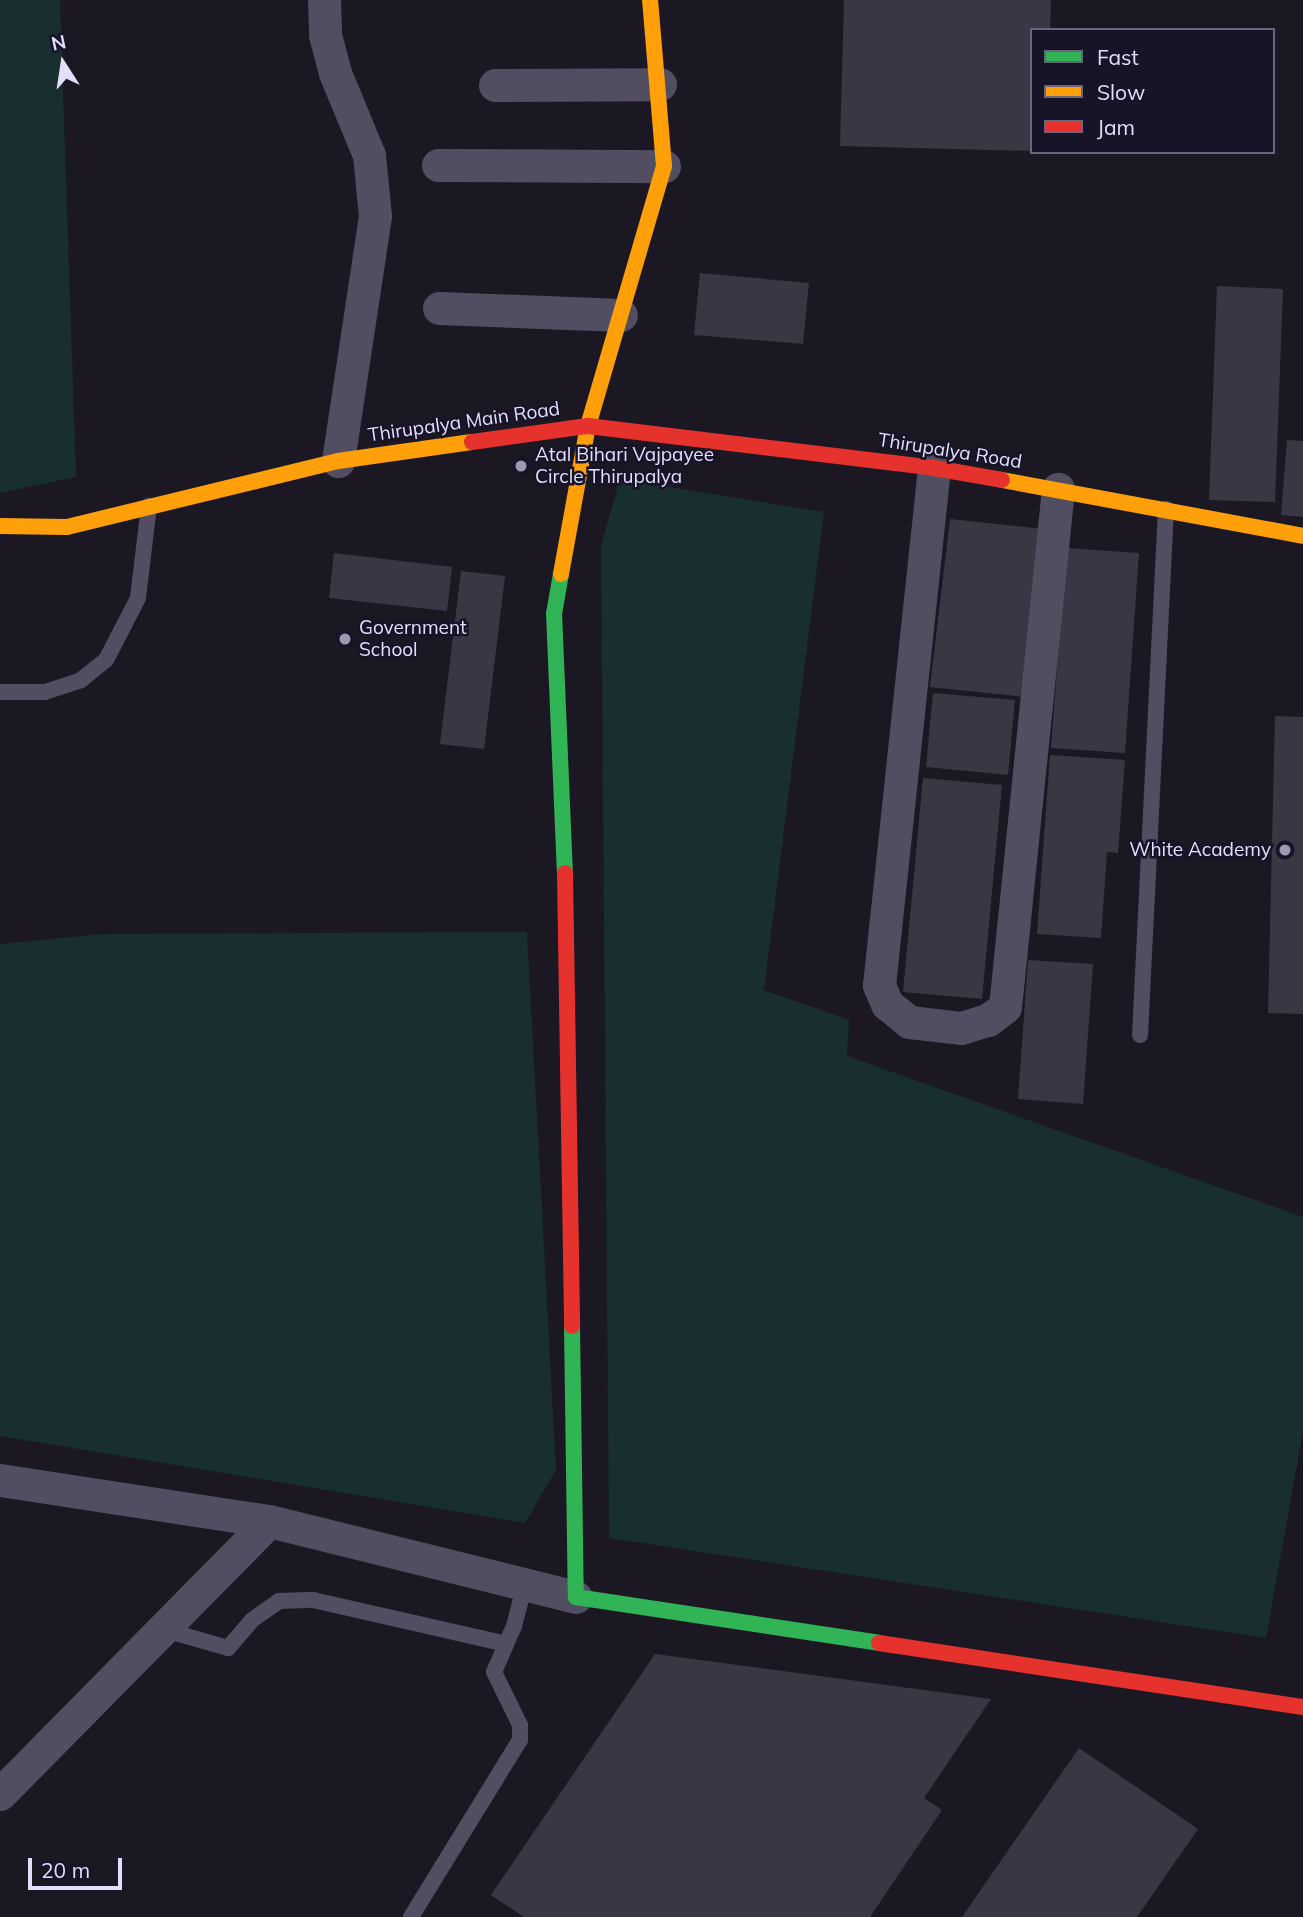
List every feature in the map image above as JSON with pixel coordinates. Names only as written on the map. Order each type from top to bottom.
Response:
[{"type":"street","points":[[324,0],[326,35],[335,73],[369,155],[375,216],[338,461]]},
{"type":"street","name":"Thirupalya Main Road","points":[[0,526],[67,527],[338,461],[588,426],[664,166],[660,84],[650,0]]},
{"type":"street","points":[[495,85],[660,84]]},
{"type":"street","points":[[438,165],[664,166]]},
{"type":"street","points":[[439,308],[621,315]]},
{"type":"street","points":[[576,1597],[565,885],[554,613],[588,426]]},
{"type":"street","name":"Thirupalya Road","points":[[588,426],[934,468],[1303,536]]},
{"type":"street","points":[[934,468],[879,985],[887,1004],[909,1022],[961,1028],[988,1020],[1005,1007],[1058,489]]},
{"type":"street","points":[[0,1480],[269,1521],[576,1597],[1303,1707]]},
{"type":"street","points":[[0,1794],[269,1521]]},
{"type":"lane","points":[[0,692],[45,692],[81,680],[106,660],[138,598],[149,505]]},
{"type":"lane","points":[[1140,1035],[1166,509]]},
{"type":"lane","points":[[411,1917],[520,1740],[520,1725],[494,1672],[506,1644],[524,1584]]},
{"type":"lane","points":[[162,1629],[228,1648],[252,1620],[279,1601],[313,1600],[506,1644]]},
{"type":"green space","points":[[0,0],[60,0],[76,477],[0,493]]},
{"type":"green space","points":[[620,479],[824,512],[764,990],[849,1020],[847,1056],[1303,1217],[1303,1431],[1266,1638],[609,1538],[601,545]]},
{"type":"green space","points":[[527,932],[556,1470],[525,1523],[0,1436],[0,944],[101,934]]},
{"type":"building","points":[[844,0],[1051,0],[1050,28],[1030,28],[1030,151],[840,146]]},
{"type":"building","points":[[700,273],[809,283],[803,344],[694,335]]},
{"type":"building","points":[[1217,286],[1283,289],[1275,502],[1209,500]]},
{"type":"building","points":[[1287,440],[1303,441],[1303,517],[1281,515]]},
{"type":"building","points":[[950,519],[1044,529],[1024,697],[930,687]]},
{"type":"building","points":[[1066,548],[1139,553],[1125,753],[1051,748]]},
{"type":"building","points":[[334,553],[452,567],[447,611],[329,598]]},
{"type":"building","points":[[461,571],[505,576],[484,749],[440,744]]},
{"type":"building","points":[[933,693],[1015,700],[1008,775],[926,767]]},
{"type":"building","name":"White Academy","points":[[1275,716],[1303,717],[1303,1014],[1268,1013]]},
{"type":"building","points":[[1050,755],[1125,760],[1118,853],[1107,852],[1101,938],[1037,934]]},
{"type":"building","points":[[923,778],[1002,785],[982,999],[903,992]]},
{"type":"building","points":[[1028,960],[1093,964],[1083,1104],[1018,1099]]},
{"type":"building","points":[[655,1654],[991,1699],[924,1798],[942,1810],[870,1917],[524,1917],[491,1895]]},
{"type":"building","points":[[1079,1748],[1198,1829],[1137,1917],[962,1917]]},
{"type":"traffic: fast","points":[[561,574],[554,613],[565,873]]},
{"type":"traffic: fast","points":[[572,1326],[576,1597],[879,1643]]},
{"type":"traffic: slow","points":[[561,574],[588,426],[664,166],[650,0]]},
{"type":"traffic: slow","points":[[0,526],[67,527],[338,461],[472,442]]},
{"type":"traffic: slow","points":[[1002,480],[1303,536]]},
{"type":"traffic: jam","points":[[472,442],[588,426],[934,468],[1002,480]]},
{"type":"traffic: jam","points":[[565,873],[572,1326]]},
{"type":"traffic: jam","points":[[879,1643],[1303,1707]]},
{"type":"place","name":"Atal Bihari Vajpayee Circle Thirupalya","points":[[521,466]]},
{"type":"place","name":"Government School","points":[[345,639]]},
{"type":"place","name":"White Academy","points":[[1285,850]]}]
